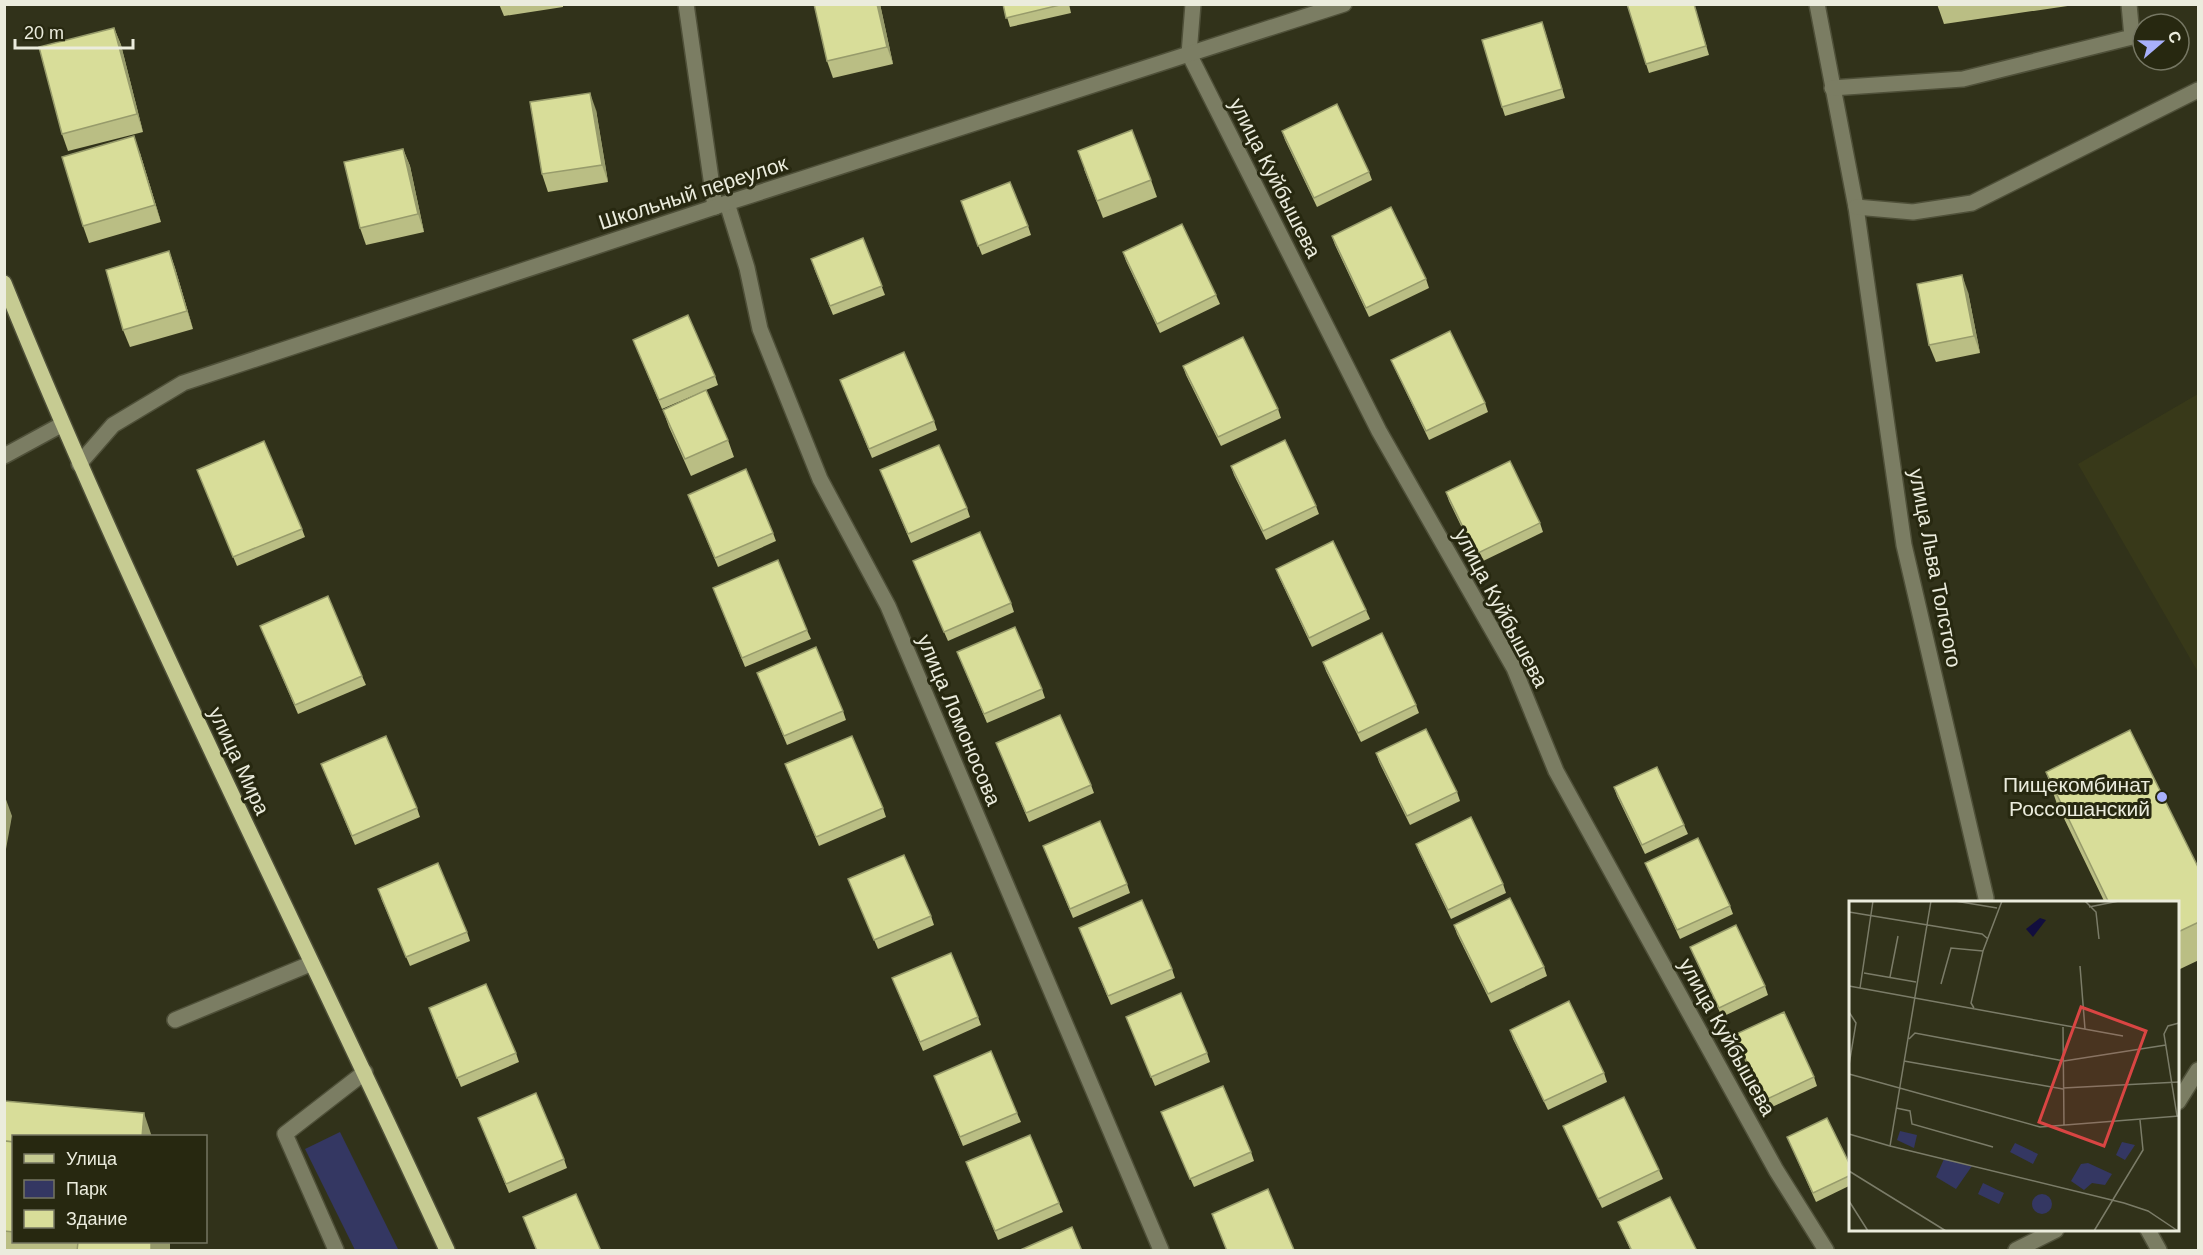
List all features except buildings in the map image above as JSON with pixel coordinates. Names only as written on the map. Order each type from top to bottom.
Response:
[{"type":"main road","name":"улица Мира","points":[[4,283],[61,425],[310,964],[365,1072],[447,1251]]},
{"type":"street","name":"улица Ломоносова","points":[[686,4],[721,205],[747,268],[759,329],[820,479],[888,606],[1161,1251]]},
{"type":"street","points":[[1189,54],[1192,4]]},
{"type":"street","name":"Школьный переулок","points":[[79,464],[113,425],[183,383],[721,205],[1344,4]]},
{"type":"street","name":"улица Льва Толстого","points":[[1817,4],[1856,207],[1904,545],[1986,898]]},
{"type":"street","points":[[1832,87],[1963,79],[2132,37],[2129,4]]},
{"type":"street","name":"улица Куйбышева","points":[[1189,54],[1379,431],[1514,668],[1556,771],[1776,1170],[1826,1251]]},
{"type":"street","points":[[1856,207],[1913,212],[1972,203],[2199,90]]},
{"type":"street","points":[[4,456],[61,425]]},
{"type":"street","points":[[175,1020],[310,964]]},
{"type":"street","points":[[2179,1100],[2199,1070]]},
{"type":"street","points":[[336,1251],[285,1134],[365,1072]]},
{"type":"street","points":[[2016,1251],[2054,1231]]},
{"type":"street","points":[[2149,1231],[2159,1251]]},
{"type":"shaded area","points":[[2198,394],[2198,672],[2078,464]]},
{"type":"green space","points":[[340,1132],[398,1249],[355,1250],[305,1149]]},
{"type":"place","name":"Пищекомбинат Россошанский","points":[[2162,797]]}]
